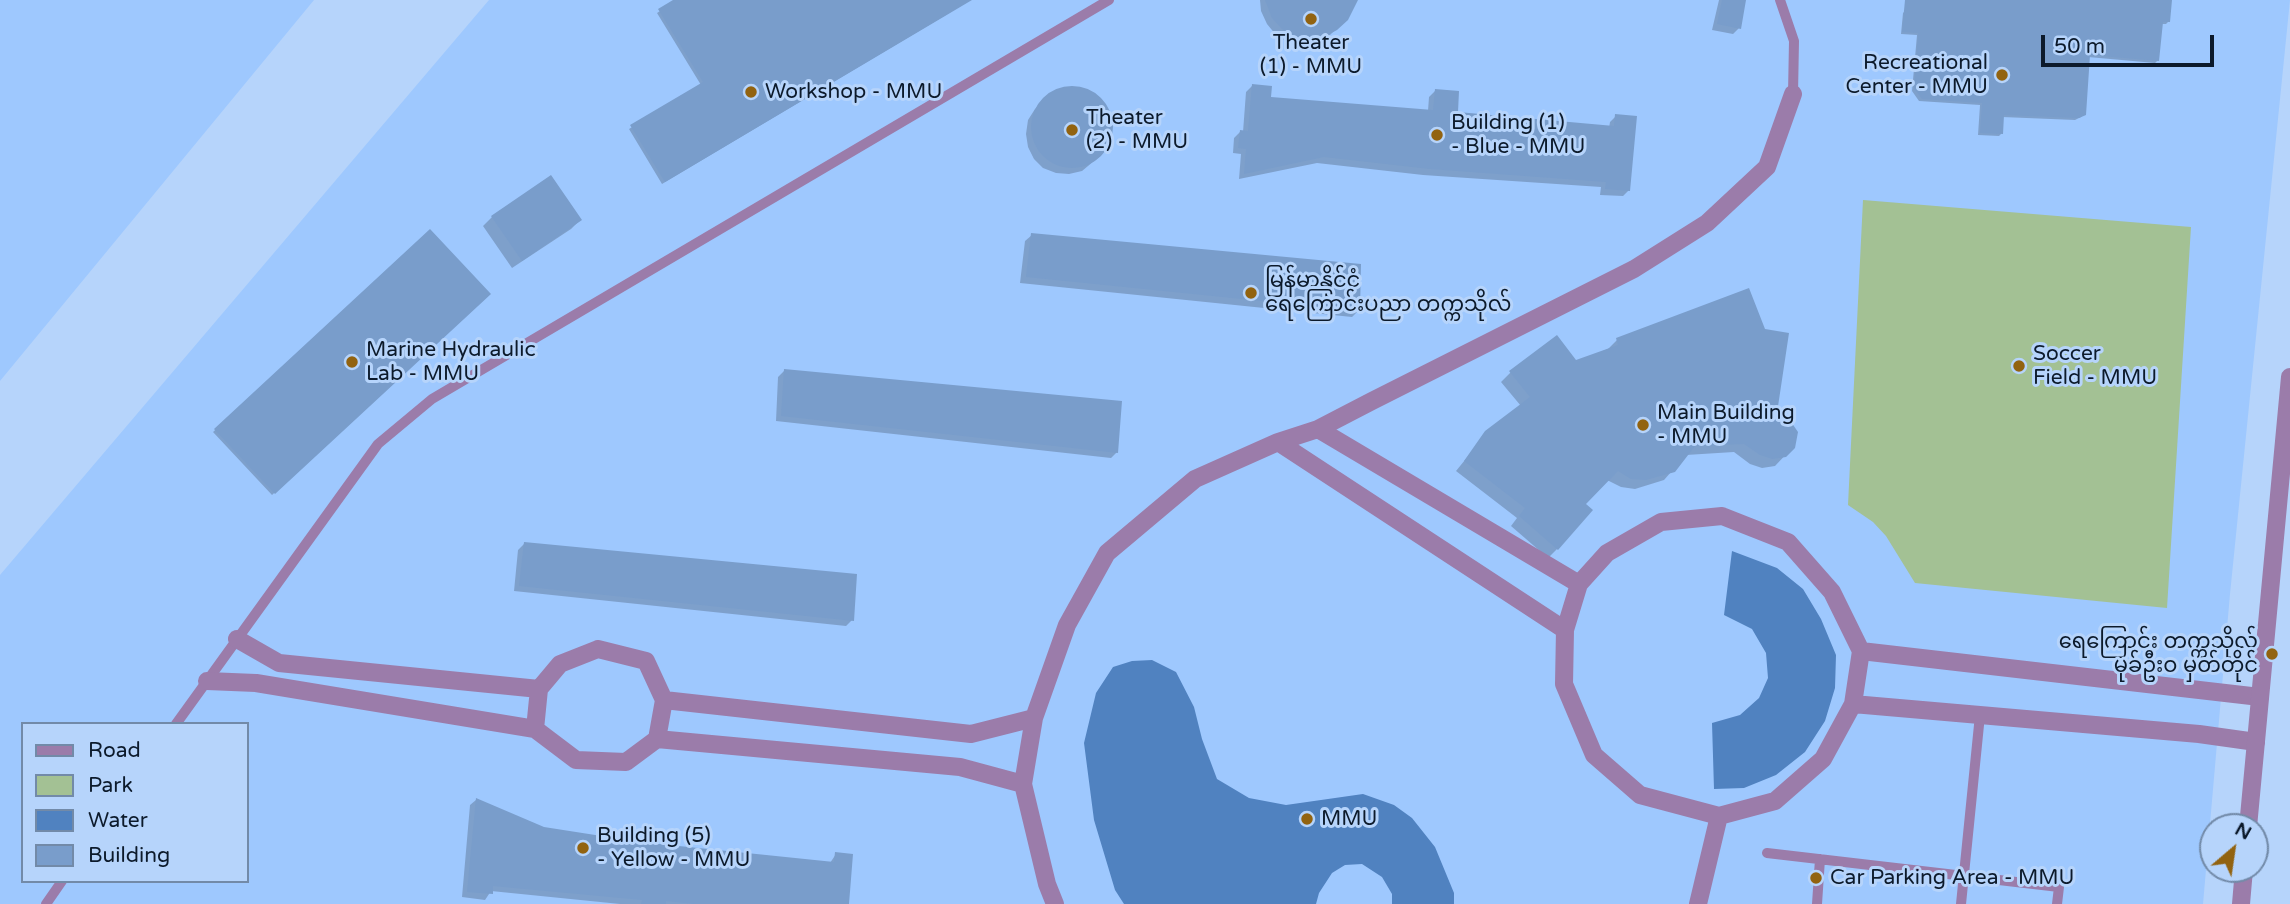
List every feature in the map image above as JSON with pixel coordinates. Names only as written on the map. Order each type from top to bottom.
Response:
[{"type":"street","points":[[1055,904],[1047,884],[1023,784],[1034,718],[1068,625],[1107,553],[1195,480],[1278,442],[1318,429],[1634,270],[1707,223],[1767,167],[1793,94]]},
{"type":"street","points":[[2249,813],[2290,377]]},
{"type":"street","points":[[1318,429],[1579,584]]},
{"type":"street","points":[[1278,442],[1565,630]]},
{"type":"street","points":[[1722,516],[1788,542],[1832,592],[1861,651],[1853,704],[1823,759],[1774,801],[1718,816],[1640,795],[1594,755],[1564,684],[1565,630],[1579,584],[1607,553],[1661,522],[1722,516]]},
{"type":"street","points":[[237,639],[279,663],[540,689]]},
{"type":"street","points":[[535,729],[540,689],[560,664],[598,649],[646,661],[664,700],[657,739]]},
{"type":"street","points":[[1861,651],[2260,697]]},
{"type":"street","points":[[207,681],[256,683],[535,729],[576,760],[626,762],[657,739],[960,767],[1023,784]]},
{"type":"street","points":[[664,700],[971,734],[1034,718]]},
{"type":"street","points":[[1853,704],[2199,734],[2256,742]]},
{"type":"street","points":[[1698,904],[1718,816]]},
{"type":"street","points":[[2241,904],[2243,883]]},
{"type":"lane","points":[[177,722],[378,444],[432,399],[1110,0]]},
{"type":"lane","points":[[1780,0],[1794,41],[1793,94]]},
{"type":"lane","points":[[1961,904],[1980,715]]},
{"type":"lane","points":[[1767,853],[2059,887],[2057,904]]},
{"type":"lane","points":[[1817,904],[1820,859]]},
{"type":"lane","points":[[46,904],[61,883]]},
{"type":"shaded area","points":[[0,0],[314,0],[0,381]]},
{"type":"shaded area","name":"မြန်မာနိုင်ငံ ရေကြောင်းပညာ တက္ကသိုလ်","points":[[489,0],[2290,0],[2230,594],[2211,813],[2199,813],[2199,883],[2205,883],[2203,904],[0,904],[0,575]]},
{"type":"green space","name":"Soccer Field - MMU","points":[[1863,200],[2191,227],[2167,608],[1915,583],[1886,536],[1873,522],[1848,505]]},
{"type":"water","points":[[1732,551],[1777,568],[1803,589],[1821,619],[1836,655],[1835,688],[1825,721],[1805,752],[1776,775],[1744,788],[1714,789],[1712,723],[1740,715],[1759,698],[1768,678],[1766,653],[1752,629],[1724,615]]},
{"type":"water","points":[[1152,660],[1176,672],[1194,707],[1202,739],[1217,779],[1249,798],[1286,805],[1363,794],[1394,805],[1412,818],[1435,847],[1454,893],[1454,904],[1392,904],[1392,894],[1382,877],[1362,864],[1345,865],[1332,873],[1319,893],[1316,904],[1124,904],[1115,890],[1094,820],[1084,743],[1096,693],[1113,667],[1132,661]]},
{"type":"building","name":"Workshop - MMU","points":[[673,0],[972,0],[665,182],[630,125],[703,82],[658,9]]},
{"type":"building","name":"Theater (1) - MMU","points":[[1265,0],[1358,0],[1348,20],[1337,30],[1324,37],[1309,39],[1282,29],[1272,18]]},
{"type":"building","points":[[1722,0],[1746,0],[1741,29],[1717,24]]},
{"type":"building","name":"Recreational Center - MMU","points":[[1905,0],[2172,0],[2170,22],[2163,22],[2159,61],[2090,55],[2086,115],[2079,118],[2004,115],[2003,134],[1980,133],[1982,103],[1922,99],[1914,88],[1918,33],[1902,32]]},
{"type":"building","name":"Building (1) - Blue - MMU","points":[[1252,84],[1272,86],[1271,97],[1433,110],[1435,89],[1459,91],[1458,112],[1614,126],[1615,114],[1637,116],[1630,191],[1605,189],[1606,182],[1430,169],[1324,157],[1244,174],[1246,149],[1238,148],[1240,130],[1248,131]]},
{"type":"building","name":"Theater (2) - MMU","points":[[1072,86],[1088,89],[1101,98],[1110,111],[1113,127],[1110,143],[1101,156],[1088,165],[1072,168],[1056,165],[1043,156],[1034,143],[1031,127],[1034,111],[1043,98],[1056,89]]},
{"type":"building","points":[[551,175],[582,220],[522,261],[491,216]]},
{"type":"building","name":"Marine Hydraulic Lab - MMU","points":[[430,229],[491,294],[275,494],[214,429]]},
{"type":"building","points":[[1031,233],[1361,264],[1360,311],[1026,277]]},
{"type":"building","name":"Main Building - MMU","points":[[1749,288],[1765,329],[1789,333],[1777,413],[1789,419],[1798,432],[1795,448],[1786,457],[1772,459],[1760,455],[1744,444],[1695,446],[1675,472],[1646,480],[1631,479],[1618,471],[1586,504],[1593,510],[1558,550],[1519,516],[1525,508],[1464,461],[1485,431],[1530,397],[1509,371],[1557,335],[1576,360],[1618,345],[1616,338]]},
{"type":"building","points":[[784,369],[1122,401],[1118,453],[781,416]]},
{"type":"building","points":[[524,542],[857,574],[854,621],[519,586]]},
{"type":"building","name":"Building (5) - Yellow - MMU","points":[[476,798],[544,827],[640,842],[834,862],[835,852],[853,854],[849,904],[694,904],[666,901],[666,904],[641,904],[642,900],[493,886],[493,894],[467,892]]},
{"type":"place","name":"Theater (1) - MMU","points":[[1311,19]]},
{"type":"place","name":"Recreational Center - MMU","points":[[2002,75]]},
{"type":"place","name":"Workshop - MMU","points":[[751,92]]},
{"type":"place","name":"Theater (2) - MMU","points":[[1072,130]]},
{"type":"place","name":"Building (1) - Blue - MMU","points":[[1437,135]]},
{"type":"place","name":"မြန်မာနိုင်ငံ ရေကြောင်းပညာ တက္ကသိုလ်","points":[[1251,293]]},
{"type":"place","name":"Marine Hydraulic Lab - MMU","points":[[352,362]]},
{"type":"place","name":"Soccer Field - MMU","points":[[2019,366]]},
{"type":"place","name":"Main Building - MMU","points":[[1643,425]]},
{"type":"place","name":"ရေကြောင်း တက္ကသိုလ် မုခ်ဦးဝ မှတ်တိုင်","points":[[2272,654]]},
{"type":"place","name":"MMU","points":[[1307,819]]},
{"type":"place","name":"Building (5) - Yellow - MMU","points":[[583,848]]},
{"type":"place","name":"Car Parking Area - MMU","points":[[1816,878]]}]
